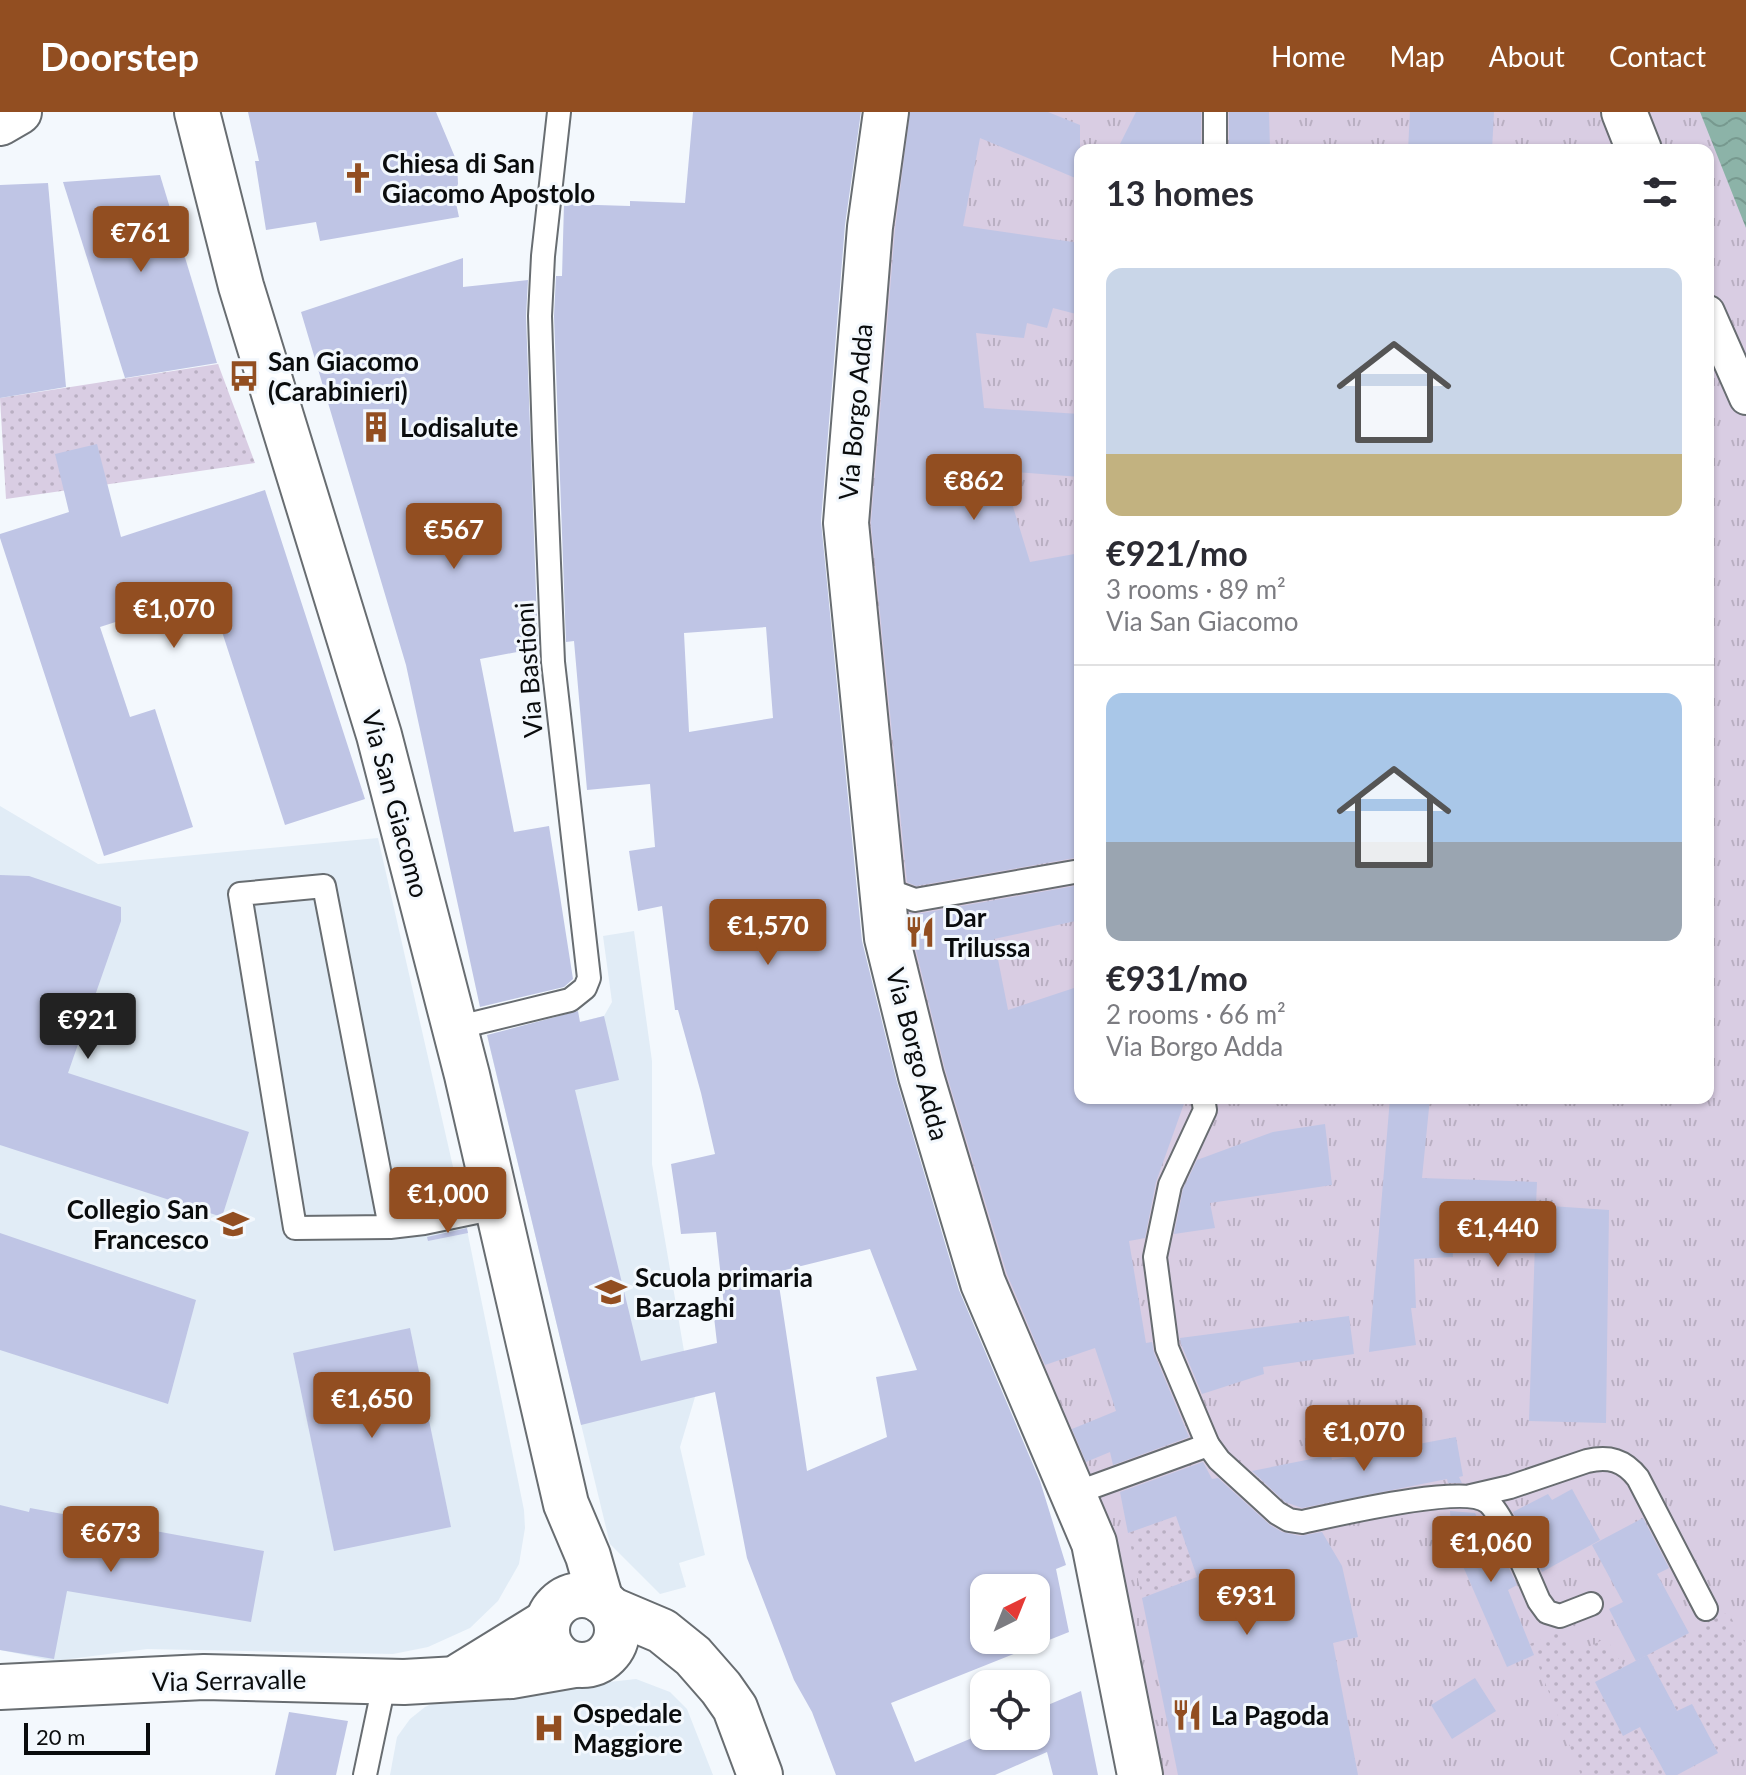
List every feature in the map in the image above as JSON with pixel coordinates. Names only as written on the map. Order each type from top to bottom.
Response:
[{"type":"street","points":[[0,123],[19,112]]},
{"type":"street","name":"Via San Giacomo","points":[[197,112],[241,286],[379,735],[455,1028],[566,1504],[588,1556],[579,1609]]},
{"type":"street","name":"Via Borgo Adda","points":[[886,112],[870,227],[846,523],[887,938],[921,1076],[983,1283],[1094,1543],[1140,1775]]},
{"type":"street","points":[[1624,112],[1637,144]]},
{"type":"street","points":[[1714,326],[1746,398]]},
{"type":"street","points":[[579,1609],[615,1620],[617,1632],[615,1644],[586,1663],[554,1653],[549,1643],[579,1609]]},
{"type":"street","points":[[579,1609],[662,1631],[693,1656],[735,1708],[760,1775]]},
{"type":"street","name":"Via Serravalle","points":[[457,1677],[579,1609]]},
{"type":"street","name":"Via Serravalle","points":[[0,1687],[204,1677],[430,1681],[511,1676],[627,1657],[651,1659],[707,1674]]},
{"type":"lane","name":"Via Bastioni","points":[[455,1028],[570,1000],[585,988],[589,978],[553,662],[543,425],[542,271],[559,112]]},
{"type":"lane","points":[[1215,112],[1215,144]]},
{"type":"lane","points":[[879,872],[896,893],[915,900],[1074,872]]},
{"type":"lane","points":[[390,1227],[324,886],[240,894],[295,1228],[390,1227],[496,1208]]},
{"type":"lane","points":[[1204,1104],[1205,1110],[1170,1185],[1155,1257],[1167,1348],[1208,1445],[1234,1475],[1277,1513],[1289,1520],[1302,1522],[1410,1500],[1471,1496],[1510,1487],[1599,1458],[1621,1462],[1638,1478],[1706,1609]]},
{"type":"lane","points":[[1073,1494],[1208,1445]]},
{"type":"lane","points":[[1471,1496],[1482,1498],[1492,1506],[1547,1612],[1560,1616],[1591,1604]]},
{"type":"lane","points":[[365,1775],[385,1680]]},
{"type":"shaded area","name":"Collegio San Francesco","points":[[0,806],[98,864],[378,838],[464,1215],[524,1510],[525,1528],[519,1564],[498,1601],[470,1628],[428,1647],[393,1654],[147,1649],[54,1661],[0,1650]]},
{"type":"shaded area","name":"Scuola primaria Barzaghi","points":[[634,931],[652,1061],[652,1164],[684,1351],[695,1397],[680,1447],[705,1555],[679,1563],[686,1587],[660,1594],[610,1544],[489,1044],[604,1016],[612,1002],[603,936]]},
{"type":"shaded area","name":"Ospedale Maggiore","points":[[636,1679],[670,1692],[687,1709],[713,1775],[390,1775],[397,1737],[410,1719],[438,1701]]},
{"type":"green space","points":[[901,112],[1746,112],[1746,1775],[1153,1775],[991,1281],[894,913],[857,527]]},
{"type":"green space","points":[[218,364],[255,463],[6,499],[0,398]]},
{"type":"green space","points":[[1176,1516],[1197,1577],[1142,1598],[1128,1533]]},
{"type":"green space","points":[[1728,1612],[1746,1645],[1746,1738],[1718,1753],[1692,1704],[1677,1711],[1647,1655]]},
{"type":"green space","points":[[1559,1631],[1579,1652],[1606,1638],[1624,1667],[1595,1683],[1623,1735],[1640,1727],[1666,1775],[1581,1775],[1530,1644]]},
{"type":"water","points":[[1700,112],[1746,112],[1746,228],[1714,144]]},
{"type":"building","name":"Chiesa di San Giacomo Apostolo","points":[[248,112],[436,112],[457,162],[458,184],[454,194],[459,217],[320,241],[316,222],[266,230],[255,161],[259,161]]},
{"type":"building","points":[[693,112],[861,112],[845,225],[821,521],[862,941],[897,1082],[959,1290],[1040,1481],[1066,1565],[1056,1569],[1069,1632],[1050,1640],[1050,1574],[970,1574],[970,1654],[1014,1654],[891,1703],[915,1762],[970,1739],[970,1750],[1050,1750],[1050,1704],[1081,1691],[1098,1775],[1053,1775],[1047,1752],[995,1775],[836,1775],[812,1712],[794,1680],[747,1558],[715,1392],[581,1425],[487,1035],[578,1011],[580,1022],[604,1016],[619,1080],[575,1090],[641,1361],[717,1343],[714,1317],[725,1315],[716,1232],[681,1234],[671,1164],[715,1154],[678,1010],[675,1010],[662,906],[638,911],[629,851],[655,847],[650,784],[587,790],[574,641],[566,642],[554,316],[556,276],[562,276],[564,204],[630,206],[630,201],[685,203]],"holes":[[[766,627],[773,718],[689,732],[684,633]],[[870,1249],[917,1370],[876,1377],[887,1437],[807,1471],[777,1272]]]},
{"type":"building","points":[[910,112],[1048,112],[1080,125],[1080,144],[1074,144],[1074,177],[980,138],[963,226],[1074,242],[1074,313],[1053,308],[1047,328],[1027,323],[1024,338],[976,333],[984,408],[1074,414],[1074,477],[1002,471],[1030,562],[1074,554],[1074,858],[916,886],[907,882],[871,523],[895,230]]},
{"type":"building","points":[[1136,112],[1201,112],[1201,144],[1120,144]]},
{"type":"building","points":[[1229,112],[1269,112],[1270,144],[1229,144]]},
{"type":"building","points":[[1410,112],[1494,112],[1492,144],[1408,144]]},
{"type":"building","points":[[160,175],[217,363],[125,378],[63,182]]},
{"type":"building","points":[[48,183],[66,387],[0,398],[0,185]]},
{"type":"building","points":[[463,258],[463,287],[528,280],[526,316],[538,648],[480,659],[514,832],[549,826],[573,979],[564,987],[480,1007],[406,665],[301,312]]},
{"type":"building","points":[[97,444],[121,537],[265,490],[365,799],[285,825],[209,592],[100,627],[130,717],[155,709],[193,827],[104,856],[0,538],[0,534],[69,512],[55,454]]},
{"type":"building","points":[[0,875],[29,876],[121,907],[121,921],[68,1073],[249,1132],[222,1217],[0,1145]]},
{"type":"building","points":[[1074,886],[1074,921],[994,939],[1008,1010],[1074,988],[1074,1104],[1184,1104],[1156,1182],[1145,1238],[1129,1241],[1146,1343],[1152,1342],[1189,1437],[1113,1465],[1110,1452],[1086,1462],[1072,1429],[1116,1411],[1095,1348],[1045,1365],[1007,1274],[945,1069],[912,934],[910,913]]},
{"type":"building","points":[[1390,1104],[1429,1104],[1422,1178],[1537,1182],[1536,1205],[1609,1210],[1606,1423],[1529,1421],[1536,1214],[1450,1211],[1453,1257],[1414,1259],[1416,1308],[1411,1308],[1416,1345],[1369,1352]]},
{"type":"building","points":[[1325,1124],[1332,1185],[1210,1203],[1215,1228],[1174,1234],[1183,1189],[1197,1160],[1273,1132]]},
{"type":"building","points":[[467,1228],[468,1233],[428,1241],[427,1237]]},
{"type":"building","points":[[0,1233],[196,1300],[168,1404],[0,1350]]},
{"type":"building","points":[[1349,1316],[1354,1354],[1263,1367],[1264,1374],[1202,1394],[1180,1338]]},
{"type":"building","points":[[410,1328],[451,1527],[334,1551],[293,1353]]},
{"type":"building","points":[[1456,1437],[1462,1483],[1448,1483],[1447,1479],[1302,1508],[1285,1502],[1252,1471],[1331,1455],[1332,1460]]},
{"type":"building","points":[[1203,1462],[1212,1479],[1218,1478],[1270,1525],[1282,1532],[1300,1536],[1322,1532],[1342,1566],[1358,1637],[1333,1643],[1358,1775],[1178,1775],[1142,1598],[1197,1577],[1176,1516],[1128,1533],[1120,1492]]},
{"type":"building","points":[[1572,1489],[1600,1540],[1542,1572],[1513,1512],[1548,1494],[1552,1500]]},
{"type":"building","points":[[0,1505],[264,1551],[251,1622],[67,1591],[54,1659],[0,1650]]},
{"type":"building","points":[[1450,1511],[1475,1513],[1482,1528],[1488,1525],[1517,1585],[1508,1590],[1534,1655],[1507,1667],[1452,1541]]},
{"type":"building","points":[[1643,1518],[1669,1568],[1657,1574],[1689,1633],[1636,1661],[1609,1609],[1623,1602],[1592,1545]]},
{"type":"building","points":[[1647,1655],[1677,1711],[1692,1704],[1718,1753],[1677,1775],[1666,1775],[1640,1727],[1623,1736],[1595,1682]]},
{"type":"building","points":[[1475,1678],[1496,1711],[1452,1739],[1431,1705]]},
{"type":"building","points":[[289,1712],[348,1721],[336,1775],[275,1775]]},
{"type":"place","name":"Chiesa di San Giacomo Apostolo","points":[[358,178]]},
{"type":"place","name":"San Giacomo (Carabinieri)","points":[[244,376]]},
{"type":"place","name":"Lodisalute","points":[[376,427]]},
{"type":"place","name":"Dar Trilussa","points":[[920,932]]},
{"type":"place","name":"Collegio San Francesco","points":[[233,1224]]},
{"type":"place","name":"Scuola primaria Barzaghi","points":[[611,1292]]},
{"type":"place","name":"La Pagoda","points":[[1187,1715]]},
{"type":"place","name":"Ospedale Maggiore","points":[[549,1728]]}]
